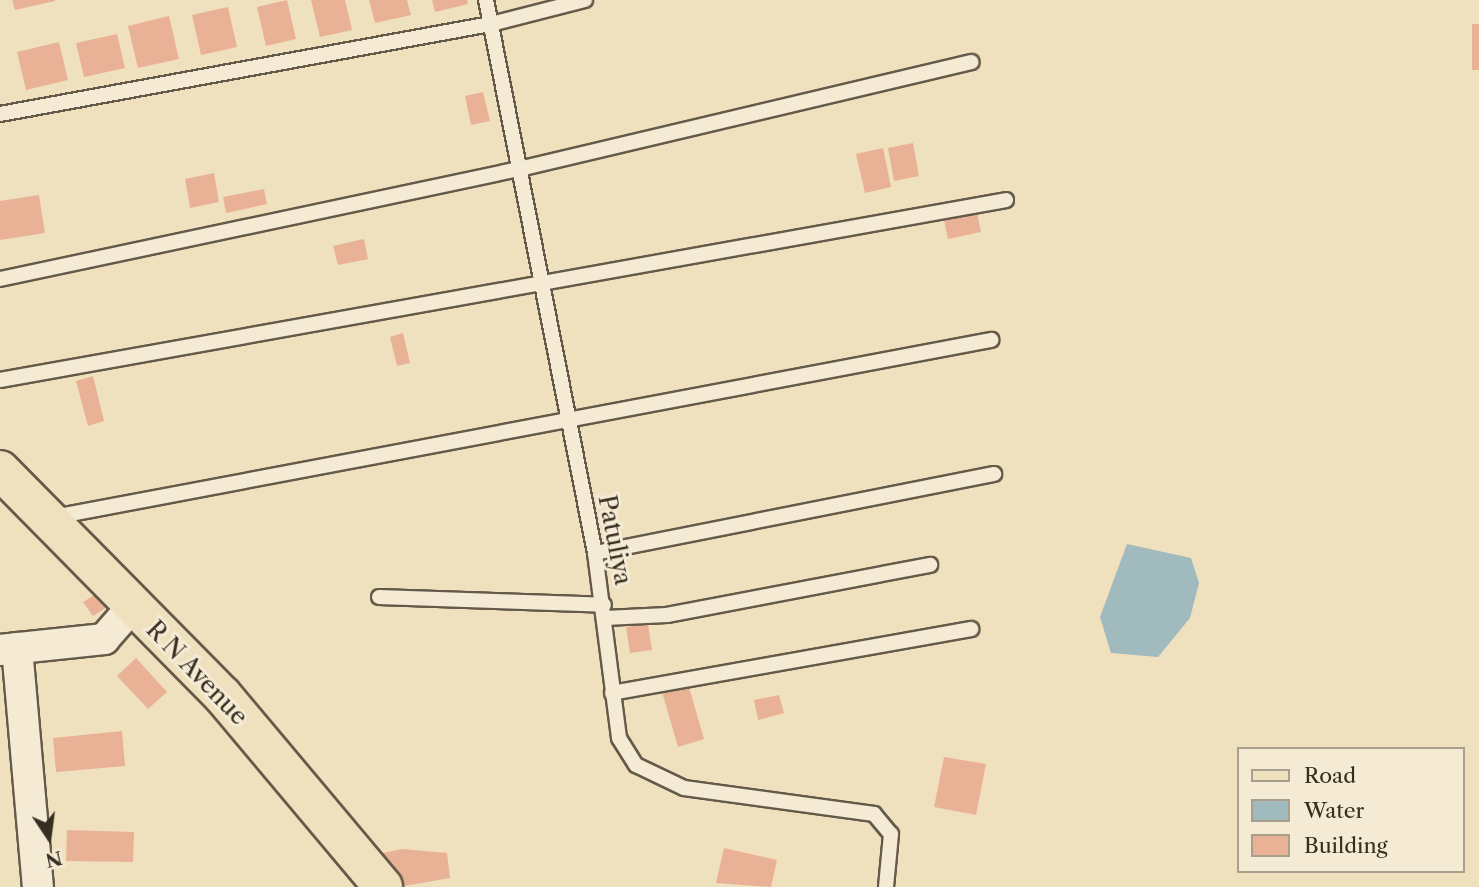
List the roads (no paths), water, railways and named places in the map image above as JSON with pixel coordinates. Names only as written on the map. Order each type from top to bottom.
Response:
[{"type":"main road","name":"R N Avenue","points":[[0,470],[42,520],[223,696],[383,887]]},
{"type":"street","points":[[38,887],[9,649],[104,639],[132,607]]},
{"type":"lane","name":"Patuliya","points":[[486,0],[595,553],[605,611],[619,738],[636,765],[684,789],[880,818],[891,834],[886,887]]},
{"type":"lane","points":[[1,109],[491,24],[585,0]]},
{"type":"lane","points":[[0,279],[519,169],[972,62]]},
{"type":"lane","points":[[0,380],[1006,200]]},
{"type":"lane","points":[[42,520],[991,340]]},
{"type":"lane","points":[[595,553],[994,474]]},
{"type":"lane","points":[[379,597],[667,615],[930,565]]},
{"type":"lane","points":[[612,693],[971,629]]},
{"type":"water","points":[[1127,544],[1191,558],[1199,583],[1190,618],[1158,657],[1111,653],[1100,617]]}]
